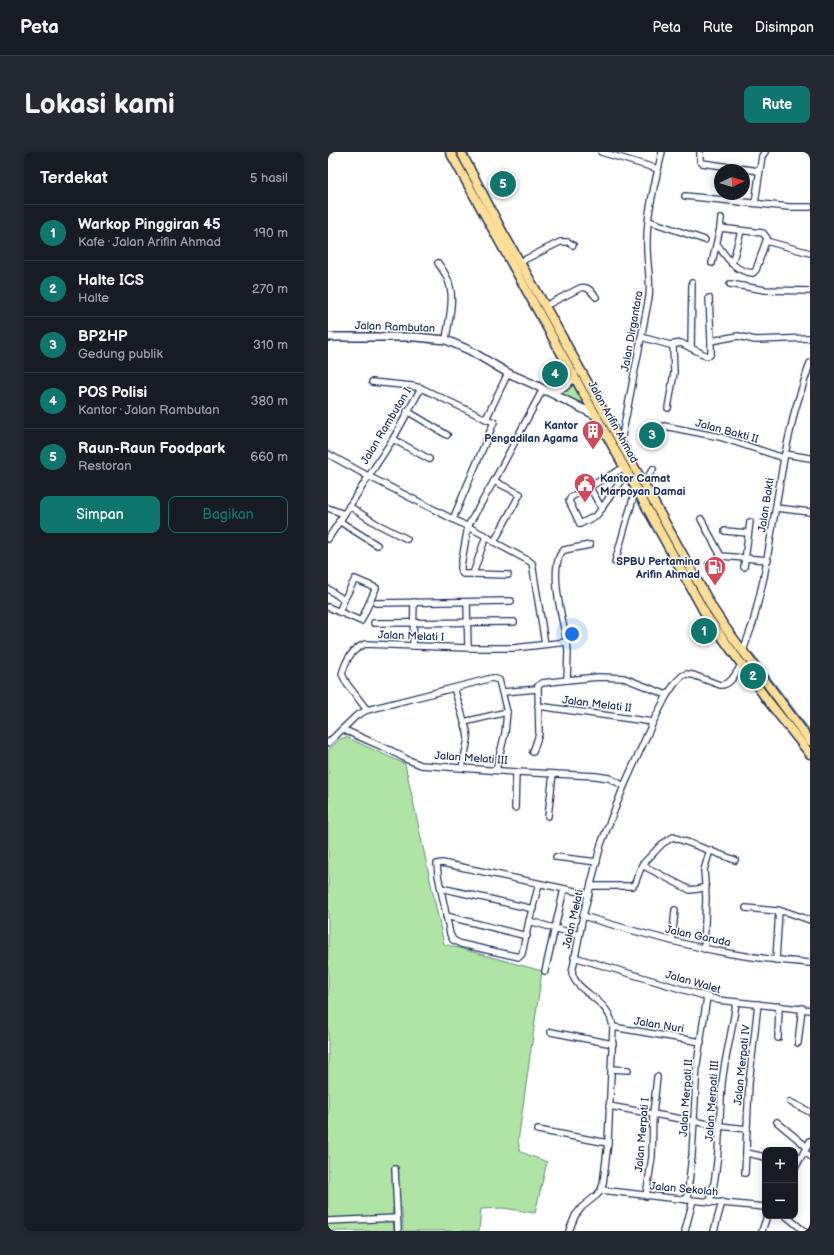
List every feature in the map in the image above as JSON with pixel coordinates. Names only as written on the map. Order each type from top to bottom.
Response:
[{"type":"main road","name":"Jalan Arifin Ahmad","points":[[450,152],[499,233],[520,262],[546,306],[621,442],[639,484],[706,614],[810,754]]},
{"type":"main road","name":"Jalan Arifin Ahmad","points":[[461,152],[499,233],[574,374],[626,469],[639,484]]},
{"type":"main road","name":"Jalan Rambutan","points":[[328,337],[416,337],[446,340],[469,350],[508,373],[531,382],[597,416]]},
{"type":"main road","points":[[544,390],[565,388],[574,374]]},
{"type":"main road","name":"Jalan Arifin Ahmad","points":[[664,531],[725,627],[810,741]]},
{"type":"street","points":[[600,152],[658,169]]},
{"type":"street","name":"Jalan Dirgantara","points":[[621,442],[650,290],[650,269],[647,248],[649,221],[652,195],[662,152]]},
{"type":"street","points":[[700,152],[700,160],[702,163],[759,170]]},
{"type":"street","points":[[755,203],[759,170],[762,156],[765,152]]},
{"type":"street","points":[[685,196],[789,207],[810,207]]},
{"type":"street","points":[[712,264],[721,218]]},
{"type":"street","points":[[649,221],[705,240]]},
{"type":"street","points":[[717,244],[732,264],[741,270],[754,272],[767,236],[764,234],[720,228]]},
{"type":"street","points":[[732,264],[741,231]]},
{"type":"street","points":[[766,241],[810,253]]},
{"type":"street","points":[[520,262],[560,242],[568,242],[573,245]]},
{"type":"street","points":[[438,263],[446,275],[451,292],[446,340]]},
{"type":"street","points":[[692,283],[692,348]]},
{"type":"street","points":[[730,284],[764,290],[810,291]]},
{"type":"street","points":[[546,306],[580,288],[586,287],[590,289],[596,297]]},
{"type":"street","points":[[641,337],[671,345],[681,343],[709,356],[711,352],[709,298]]},
{"type":"street","points":[[711,341],[738,336],[755,340],[810,338]]},
{"type":"street","points":[[668,408],[674,372],[673,346],[671,345]]},
{"type":"street","name":"Jalan Bakti","points":[[743,651],[753,623],[768,560],[784,456],[799,395],[810,363]]},
{"type":"street","points":[[453,519],[494,422],[486,418],[508,373]]},
{"type":"street","points":[[372,382],[421,388]]},
{"type":"street","name":"Jalan Rambutan I","points":[[328,539],[393,439],[407,411],[421,388],[486,418]]},
{"type":"street","points":[[508,575],[464,574],[461,569],[468,526],[544,390]]},
{"type":"street","points":[[407,411],[447,435]]},
{"type":"street","name":"Jalan Bakti II","points":[[664,426],[720,437],[784,456],[810,458]]},
{"type":"street","points":[[393,439],[429,459]]},
{"type":"street","points":[[328,454],[368,476],[468,526],[532,563],[545,644]]},
{"type":"street","points":[[626,469],[597,515],[580,524],[569,501],[571,497],[588,486],[626,469]]},
{"type":"street","points":[[616,562],[639,484],[653,469]]},
{"type":"street","points":[[494,481],[520,494],[494,542]]},
{"type":"street","points":[[588,486],[602,509]]},
{"type":"street","points":[[349,506],[377,524],[407,540]]},
{"type":"street","points":[[328,508],[344,514]]},
{"type":"street","points":[[776,508],[810,512]]},
{"type":"street","points":[[701,519],[720,556]]},
{"type":"street","points":[[339,521],[377,545]]},
{"type":"street","points":[[744,567],[750,522]]},
{"type":"street","points":[[725,531],[748,533]]},
{"type":"street","points":[[473,574],[486,536]]},
{"type":"street","points":[[567,680],[567,642],[556,584],[558,562],[561,553],[564,550],[590,545]]},
{"type":"street","points":[[709,564],[720,556],[768,560]]},
{"type":"street","points":[[328,607],[339,612],[361,622],[376,588],[355,578],[339,612]]},
{"type":"street","points":[[328,589],[344,600]]},
{"type":"street","points":[[376,603],[511,601]]},
{"type":"street","points":[[412,646],[414,602]]},
{"type":"street","points":[[467,602],[468,648]]},
{"type":"street","points":[[374,623],[514,622]]},
{"type":"street","name":"Jalan Melati I","points":[[367,710],[347,684],[342,674],[345,662],[349,656],[354,650],[365,644],[468,648],[514,648],[567,642]]},
{"type":"street","name":"Jalan Melati","points":[[601,1190],[608,1143],[613,1027],[611,1016],[606,1008],[575,980],[572,973],[583,916],[597,862],[608,825],[624,786],[653,722],[667,695],[679,677],[686,674],[693,675],[725,686],[729,683],[742,664]]},
{"type":"street","points":[[533,752],[539,734],[537,689],[541,683],[599,677],[624,678],[667,695]]},
{"type":"street","points":[[328,743],[356,716],[367,710],[427,693],[494,678],[500,681],[507,712],[505,733],[496,770]]},
{"type":"street","points":[[454,688],[467,731],[468,743],[462,768]]},
{"type":"street","points":[[503,692],[537,689]]},
{"type":"street","name":"Jalan Melati II","points":[[538,706],[653,722]]},
{"type":"street","points":[[464,722],[507,712]]},
{"type":"street","name":"Jalan Melati III","points":[[342,730],[422,765],[604,777],[624,786]]},
{"type":"street","points":[[515,808],[516,772]]},
{"type":"street","points":[[548,816],[553,774]]},
{"type":"street","points":[[591,886],[632,886],[635,883],[642,865],[662,844],[673,837],[735,860]]},
{"type":"street","points":[[704,949],[706,887],[704,867],[710,850]]},
{"type":"street","points":[[556,857],[597,862]]},
{"type":"street","points":[[539,884],[527,936],[522,954],[519,957],[461,944],[456,942],[451,937],[437,866],[438,863],[442,862],[589,894]]},
{"type":"street","points":[[642,865],[688,889],[694,890],[706,887]]},
{"type":"street","points":[[441,888],[533,909]]},
{"type":"street","points":[[545,971],[564,889]]},
{"type":"street","points":[[746,908],[779,910],[794,913],[810,920]]},
{"type":"street","points":[[672,941],[675,910]]},
{"type":"street","points":[[776,960],[779,910]]},
{"type":"street","points":[[446,916],[527,936]]},
{"type":"street","name":"Jalan Garuda","points":[[583,916],[704,949],[776,960],[810,963]]},
{"type":"street","points":[[530,921],[579,935]]},
{"type":"street","name":"Jalan Walet","points":[[574,957],[707,997],[725,1001],[810,1010]]},
{"type":"street","name":"Jalan Merpati II","points":[[686,1231],[690,1200],[697,1064],[707,997]]},
{"type":"street","name":"Jalan Merpati III","points":[[710,1202],[717,1170],[724,1065],[736,1002]]},
{"type":"street","name":"Jalan Merpati IV","points":[[745,1174],[749,1083],[758,1004]]},
{"type":"street","points":[[778,1038],[779,1006]]},
{"type":"street","points":[[798,1042],[802,1008]]},
{"type":"street","name":"Jalan Nuri","points":[[613,1027],[701,1042]]},
{"type":"street","points":[[551,1032],[612,1044]]},
{"type":"street","points":[[611,1069],[628,1070]]},
{"type":"street","name":"Jalan Merpati I","points":[[646,1196],[652,1157],[653,1114],[657,1077]]},
{"type":"street","points":[[790,1102],[810,1112]]},
{"type":"street","points":[[609,1106],[720,1126],[747,1129]]},
{"type":"street","points":[[777,1122],[807,1147],[810,1156]]},
{"type":"street","points":[[538,1130],[608,1143]]},
{"type":"street","points":[[798,1162],[807,1147]]},
{"type":"street","points":[[746,1154],[762,1157]]},
{"type":"street","points":[[395,1169],[398,1231]]},
{"type":"street","points":[[568,1231],[574,1216],[601,1190]]},
{"type":"street","name":"Jalan Sekolah","points":[[601,1190],[646,1196],[762,1207]]},
{"type":"street","points":[[714,1231],[722,1202]]},
{"type":"street","points":[[328,1221],[398,1218]]},
{"type":"street","points":[[762,1231],[766,1219]]},
{"type":"street","points":[[790,1219],[804,1231]]},
{"type":"green space","points":[[574,383],[587,403],[574,401],[559,394]]},
{"type":"green space","points":[[346,737],[405,764],[444,944],[542,971],[518,1142],[521,1152],[547,1162],[535,1213],[503,1208],[481,1209],[479,1231],[403,1231],[402,1208],[392,1208],[394,1231],[328,1231],[328,750],[340,739]]},
{"type":"waterway","points":[[752,654],[810,731]]},
{"type":"place","name":"Raun-Raun Foodpark","points":[[503,184]]},
{"type":"place","name":"POS Polisi","points":[[555,374]]},
{"type":"place","name":"BP2HP","points":[[652,435]]},
{"type":"place","name":"Kantor Pengadilan Agama","points":[[593,450]]},
{"type":"place","name":"Kantor Camat Marpoyan Damai","points":[[585,504]]},
{"type":"place","name":"SPBU Pertamina Arifin Ahmad","points":[[715,586]]},
{"type":"place","name":"Warkop Pinggiran 45","points":[[704,631]]},
{"type":"place","name":"Halte ICS","points":[[753,676]]}]
